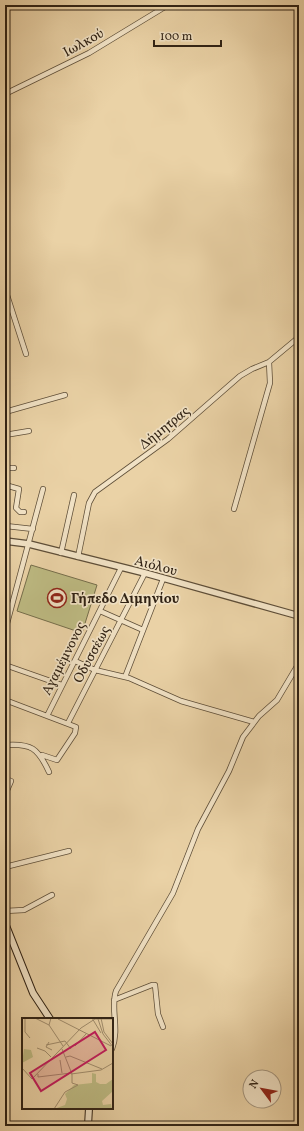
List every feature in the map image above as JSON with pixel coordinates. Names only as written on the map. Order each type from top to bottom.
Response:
[{"type":"main road","points":[[5,924],[33,993],[49,1018]]},
{"type":"main road","points":[[88,1126],[89,1109]]},
{"type":"street","name":"Ιωλκού","points":[[5,94],[89,53],[168,5]]},
{"type":"street","points":[[5,289],[26,354]]},
{"type":"street","name":"Δήμητρας","points":[[78,557],[89,503],[95,492],[168,439],[240,376],[252,368],[270,362],[299,337]]},
{"type":"street","points":[[234,509],[269,387],[271,374],[270,362]]},
{"type":"street","points":[[5,412],[65,396]]},
{"type":"street","points":[[5,435],[29,431]]},
{"type":"street","points":[[5,468],[14,468]]},
{"type":"street","points":[[5,485],[19,489],[16,508],[20,512],[24,512]]},
{"type":"street","points":[[5,631],[43,489]]},
{"type":"street","points":[[61,553],[74,495]]},
{"type":"street","points":[[6,526],[33,529]]},
{"type":"street","name":"Αιόλου","points":[[5,541],[29,544],[299,616]]},
{"type":"street","name":"Αγαμέμνονος","points":[[47,716],[122,568]]},
{"type":"street","name":"Οδυσσέως","points":[[68,723],[145,574]]},
{"type":"street","points":[[125,677],[163,579]]},
{"type":"street","points":[[100,611],[143,630]]},
{"type":"street","points":[[75,661],[95,670],[125,677],[181,701],[254,722]]},
{"type":"street","points":[[113,1044],[116,1030],[114,1000],[116,991],[173,893],[200,823],[229,771],[243,738],[254,722],[276,700],[299,663]]},
{"type":"street","points":[[5,664],[62,685]]},
{"type":"street","points":[[5,700],[74,725],[76,728],[57,760],[42,756]]},
{"type":"street","points":[[5,745],[15,744],[32,747],[42,756],[49,772]]},
{"type":"street","points":[[5,779],[11,781],[5,795]]},
{"type":"street","points":[[5,867],[69,851]]},
{"type":"street","points":[[5,911],[24,910],[52,895]]},
{"type":"street","points":[[114,1000],[155,985],[158,1014],[163,1027]]},
{"type":"shaded area","name":"Γήπεδο Διμηνίου","points":[[31,565],[97,585],[82,633],[17,611]]},
{"type":"place","name":"Γήπεδο Διμηνίου","points":[[57,598]]}]
